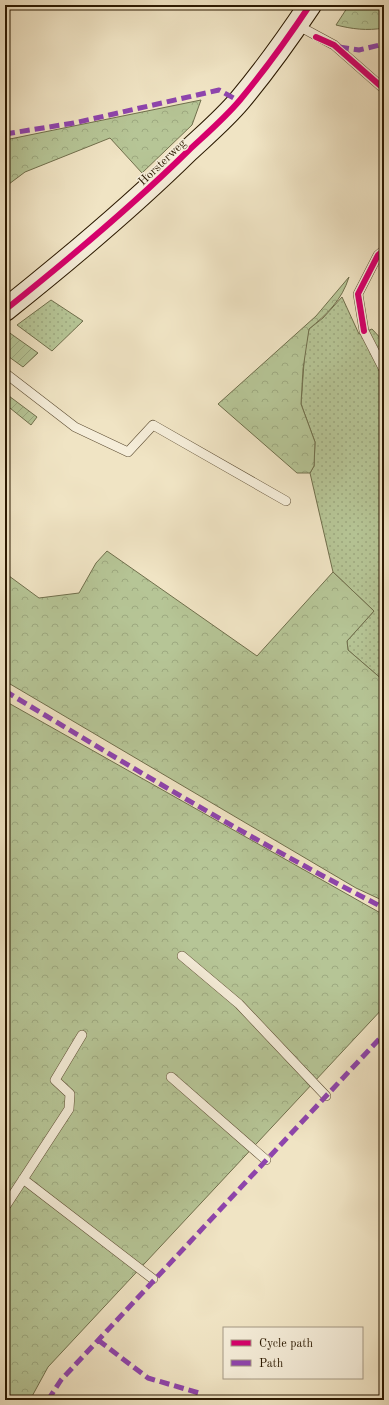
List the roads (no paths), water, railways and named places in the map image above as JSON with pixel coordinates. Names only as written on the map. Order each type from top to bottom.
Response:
[{"type":"main road","name":"Horsterweg","points":[[5,310],[70,258],[145,194],[239,101],[297,25],[310,5]]},
{"type":"lane","points":[[297,25],[334,45],[384,89]]},
{"type":"lane","points":[[384,250],[378,255],[358,294],[364,331],[384,370]]},
{"type":"lane","points":[[5,373],[75,427],[121,449],[128,452],[153,425],[286,501]]},
{"type":"lane","points":[[182,956],[239,1004],[326,1096]]},
{"type":"lane","points":[[5,1207],[69,1109],[70,1094],[55,1080],[82,1035]]},
{"type":"lane","points":[[171,1077],[266,1160]]},
{"type":"lane","points":[[23,1180],[153,1280]]}]
